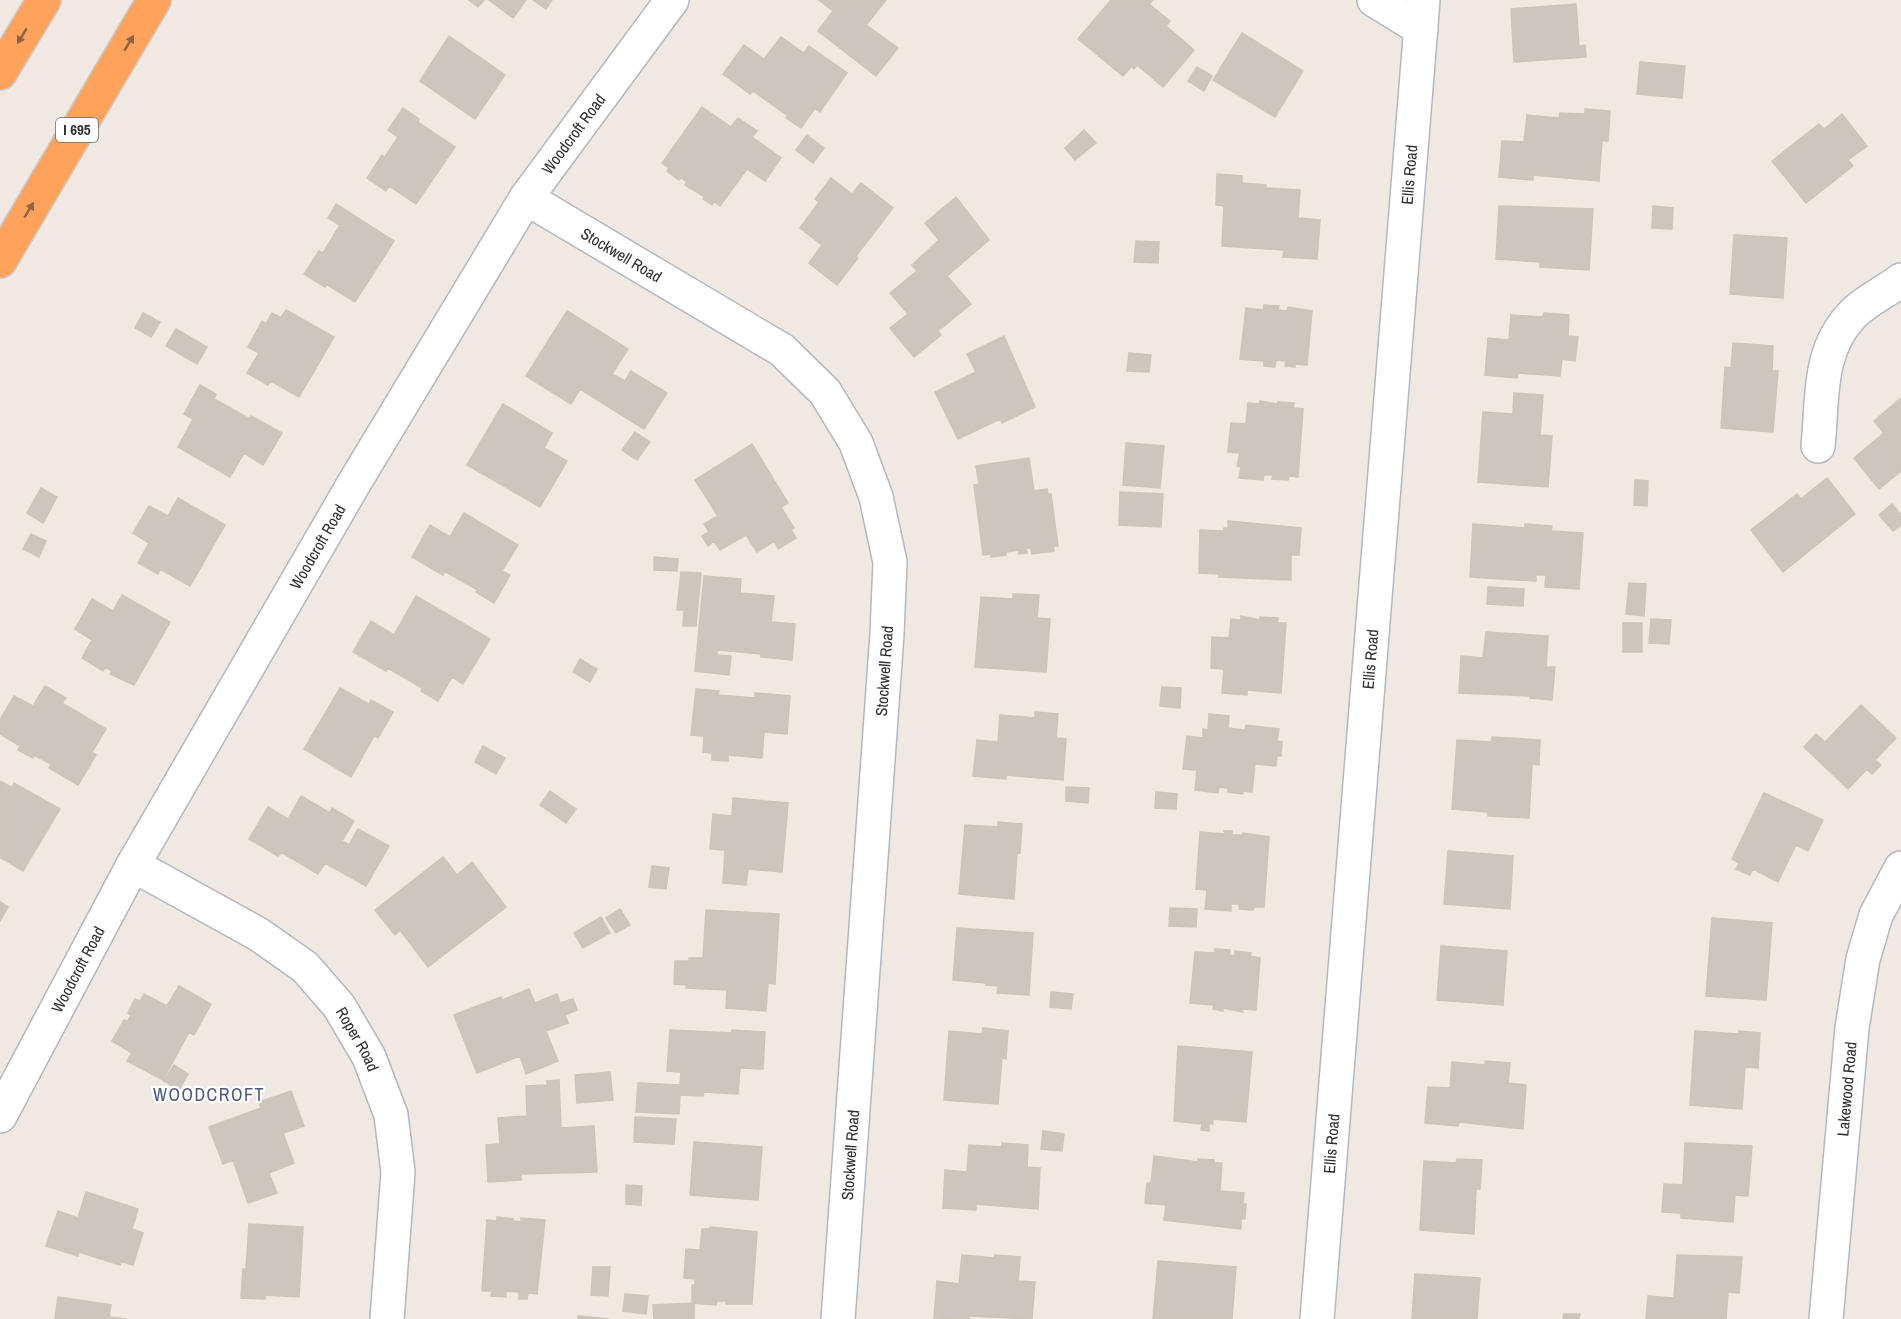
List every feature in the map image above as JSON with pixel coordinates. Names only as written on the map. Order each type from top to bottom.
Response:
[{"type":"highway","points":[[0,73],[44,0]]},
{"type":"highway","name":"I 695","points":[[0,261],[154,0]]},
{"type":"street","name":"Woodcroft Road","points":[[0,1116],[133,865],[353,485],[526,198],[672,0]]},
{"type":"street","points":[[1374,0],[1422,14]]},
{"type":"street","name":"Ellis Road","points":[[1317,1319],[1422,14]]},
{"type":"street","name":"Stockwell Road","points":[[526,198],[782,350],[825,392],[856,443],[876,497],[890,562],[888,622],[838,1319]]},
{"type":"street","points":[[1818,446],[1822,374],[1836,335],[1854,313],[1901,280]]},
{"type":"street","name":"Roper Road","points":[[133,865],[258,934],[305,967],[339,1006],[369,1057],[392,1115],[398,1172],[387,1319]]},
{"type":"street","name":"Lakewood Road","points":[[1826,1319],[1852,1028],[1863,959],[1876,915],[1901,868]]},
{"type":"building","points":[[469,0],[484,0],[478,7]]},
{"type":"building","points":[[489,0],[526,0],[513,18]]},
{"type":"building","points":[[533,0],[552,0],[546,9]]},
{"type":"building","points":[[819,0],[886,0],[866,25],[898,48],[876,76],[818,31],[833,11]]},
{"type":"building","points":[[1111,0],[1153,0],[1149,4],[1170,21],[1166,26],[1194,50],[1163,87],[1137,65],[1134,69],[1132,66],[1123,76],[1078,39]]},
{"type":"building","points":[[1576,4],[1579,46],[1585,45],[1586,57],[1514,62],[1511,9]]},
{"type":"building","points":[[1242,33],[1303,71],[1275,117],[1213,80]]},
{"type":"building","points":[[449,36],[505,75],[475,119],[420,81]]},
{"type":"building","points":[[781,37],[804,53],[809,46],[847,73],[820,112],[815,108],[801,128],[753,91],[750,94],[723,74],[744,45],[764,59]]},
{"type":"building","points":[[1640,62],[1685,66],[1682,98],[1637,94]]},
{"type":"building","points":[[1197,67],[1212,76],[1204,91],[1188,81]]},
{"type":"building","points":[[702,107],[731,127],[738,118],[757,131],[752,137],[781,158],[765,181],[747,169],[720,206],[714,201],[712,205],[703,199],[705,197],[685,185],[687,182],[681,178],[679,180],[667,171],[669,168],[662,163]]},
{"type":"building","points":[[403,108],[419,119],[418,122],[455,147],[416,204],[389,186],[386,191],[367,178],[382,155],[385,157],[398,137],[388,130]]},
{"type":"building","points":[[1585,109],[1610,111],[1608,141],[1602,141],[1599,181],[1533,175],[1533,180],[1499,177],[1502,141],[1524,142],[1527,115],[1559,118],[1560,113],[1585,114]]},
{"type":"building","points":[[1842,114],[1867,146],[1848,160],[1853,166],[1806,203],[1772,161],[1819,124],[1824,129]]},
{"type":"building","points":[[1084,130],[1096,143],[1075,160],[1065,148]]},
{"type":"building","points":[[807,135],[824,148],[813,163],[796,150]]},
{"type":"building","points":[[1217,174],[1242,176],[1242,183],[1266,185],[1266,188],[1300,190],[1298,218],[1320,220],[1317,259],[1283,257],[1284,250],[1222,246],[1224,206],[1216,205]]},
{"type":"building","points":[[831,178],[852,194],[861,183],[893,208],[837,285],[809,263],[822,245],[800,228],[819,202],[815,199]]},
{"type":"building","points":[[956,197],[989,240],[947,276],[971,304],[938,331],[941,335],[914,357],[890,328],[908,314],[890,293],[917,271],[912,265],[939,240],[925,223]]},
{"type":"building","points":[[336,204],[394,241],[355,302],[326,284],[325,287],[304,274],[319,251],[323,253],[340,225],[328,218]]},
{"type":"building","points":[[1499,206],[1593,209],[1589,270],[1540,267],[1540,262],[1496,259]]},
{"type":"building","points":[[1653,206],[1673,208],[1672,229],[1652,228]]},
{"type":"building","points":[[1734,235],[1787,238],[1783,298],[1730,294]]},
{"type":"building","points":[[1136,241],[1159,242],[1158,263],[1134,262]]},
{"type":"building","points":[[1264,305],[1279,306],[1278,310],[1287,311],[1288,307],[1312,311],[1307,365],[1285,366],[1286,361],[1276,360],[1275,367],[1264,366],[1264,361],[1240,359],[1246,308],[1263,310]]},
{"type":"building","points":[[286,310],[334,337],[299,397],[271,381],[268,385],[247,373],[259,353],[248,347],[262,321],[266,324],[272,313],[281,318]]},
{"type":"building","points":[[567,311],[628,349],[612,374],[625,381],[631,371],[667,393],[644,429],[580,389],[571,404],[526,376]]},
{"type":"building","points":[[143,313],[160,322],[151,337],[135,328]]},
{"type":"building","points":[[1544,313],[1569,315],[1568,336],[1578,337],[1575,361],[1562,359],[1560,376],[1518,373],[1517,378],[1485,375],[1488,338],[1509,340],[1511,315],[1543,317]]},
{"type":"building","points":[[176,329],[207,347],[197,364],[166,346]]},
{"type":"building","points":[[1004,336],[1035,407],[1002,423],[1000,419],[958,439],[935,392],[976,372],[967,354]]},
{"type":"building","points":[[1733,343],[1773,346],[1772,371],[1778,371],[1773,432],[1721,428],[1725,367],[1731,368]]},
{"type":"building","points":[[1129,353],[1151,355],[1149,372],[1127,371]]},
{"type":"building","points":[[200,385],[216,394],[214,399],[282,433],[263,465],[244,453],[230,477],[178,447],[193,419],[184,414]]},
{"type":"building","points":[[1514,393],[1543,395],[1540,435],[1552,436],[1548,487],[1478,482],[1483,412],[1513,414]]},
{"type":"building","points":[[1901,398],[1901,471],[1879,489],[1854,458],[1884,433],[1874,421]]},
{"type":"building","points":[[1260,401],[1277,404],[1278,402],[1294,403],[1293,408],[1303,409],[1298,477],[1289,476],[1288,480],[1272,479],[1273,475],[1264,475],[1263,480],[1239,478],[1241,467],[1237,466],[1240,453],[1228,452],[1231,423],[1246,424],[1248,403],[1260,404]]},
{"type":"building","points":[[503,404],[552,433],[544,448],[567,461],[540,507],[467,465]]},
{"type":"building","points":[[635,432],[650,442],[637,460],[622,450]]},
{"type":"building","points":[[1126,443],[1164,446],[1160,488],[1123,485]]},
{"type":"building","points":[[752,444],[788,503],[781,507],[794,528],[791,530],[796,538],[778,549],[774,541],[757,552],[746,535],[720,550],[714,541],[708,546],[702,536],[709,532],[704,524],[718,516],[695,480]]},
{"type":"building","points":[[1029,458],[1034,491],[1047,489],[1048,494],[1051,494],[1058,546],[1053,546],[1054,551],[1032,554],[1031,548],[1026,548],[1027,553],[1019,554],[1019,550],[1006,552],[1006,555],[991,557],[991,554],[983,555],[974,485],[979,484],[976,466]]},
{"type":"building","points":[[1827,478],[1855,514],[1783,572],[1751,530],[1797,494],[1801,499]]},
{"type":"building","points":[[1635,480],[1648,481],[1647,506],[1634,505]]},
{"type":"building","points":[[41,488],[57,497],[43,523],[27,513]]},
{"type":"building","points":[[1120,492],[1163,494],[1161,527],[1119,525]]},
{"type":"building","points":[[178,498],[225,525],[190,586],[160,569],[158,574],[138,563],[149,543],[133,533],[149,506],[168,516]]},
{"type":"building","points":[[1892,504],[1901,515],[1901,525],[1893,531],[1879,515]]},
{"type":"building","points":[[464,513],[518,545],[502,571],[510,575],[494,603],[476,592],[478,590],[444,571],[443,575],[412,557],[430,525],[450,537]]},
{"type":"building","points":[[1228,521],[1301,528],[1299,555],[1291,555],[1291,580],[1219,577],[1219,574],[1199,573],[1200,530],[1224,531],[1224,528],[1228,528]]},
{"type":"building","points":[[1473,524],[1525,528],[1525,524],[1552,526],[1551,531],[1583,533],[1579,589],[1545,587],[1546,575],[1536,575],[1536,581],[1470,577]]},
{"type":"building","points":[[31,534],[46,541],[39,557],[23,549]]},
{"type":"building","points":[[654,557],[678,559],[677,571],[654,570]]},
{"type":"building","points":[[681,572],[701,573],[696,626],[683,626],[684,610],[677,610]]},
{"type":"building","points":[[704,576],[741,579],[740,593],[774,596],[771,622],[795,624],[792,660],[761,657],[761,654],[717,650],[717,655],[731,656],[729,675],[695,671]]},
{"type":"building","points":[[1629,583],[1646,584],[1644,616],[1626,614]]},
{"type":"building","points":[[1488,587],[1524,589],[1523,606],[1487,604]]},
{"type":"building","points":[[1013,594],[1039,595],[1037,618],[1050,619],[1046,672],[975,667],[981,597],[1013,599]]},
{"type":"building","points":[[122,595],[170,622],[134,685],[110,674],[112,671],[105,667],[103,671],[82,658],[92,640],[75,629],[92,599],[113,611]]},
{"type":"building","points":[[416,596],[490,639],[463,684],[452,677],[438,701],[421,691],[422,688],[388,668],[386,671],[353,652],[371,621],[394,635]]},
{"type":"building","points":[[1241,616],[1260,620],[1260,617],[1278,618],[1277,623],[1286,623],[1281,693],[1247,690],[1247,695],[1222,693],[1224,669],[1211,668],[1212,637],[1229,638],[1231,619],[1241,620]]},
{"type":"building","points":[[1651,619],[1671,620],[1669,644],[1649,643]]},
{"type":"building","points":[[1623,623],[1642,623],[1642,652],[1623,652]]},
{"type":"building","points":[[1486,632],[1548,636],[1546,667],[1555,667],[1552,700],[1530,698],[1531,696],[1459,693],[1461,656],[1483,658]]},
{"type":"building","points":[[580,659],[597,669],[590,682],[573,672]]},
{"type":"building","points":[[45,686],[66,698],[62,703],[106,729],[92,752],[96,755],[78,785],[49,768],[51,764],[18,750],[20,746],[0,734],[0,720],[14,696],[33,706]]},
{"type":"building","points":[[1162,687],[1181,688],[1180,708],[1160,706]]},
{"type":"building","points":[[340,688],[369,704],[371,700],[393,712],[378,738],[374,736],[351,777],[304,749]]},
{"type":"building","points":[[696,689],[719,691],[718,695],[755,698],[755,693],[790,696],[787,734],[764,732],[762,758],[728,755],[728,761],[712,760],[712,753],[703,752],[704,736],[691,735]]},
{"type":"building","points":[[1861,705],[1896,738],[1875,760],[1881,765],[1872,774],[1867,769],[1848,789],[1804,747],[1816,734],[1825,742]]},
{"type":"building","points":[[1035,712],[1058,714],[1056,738],[1066,739],[1063,780],[1006,775],[1006,779],[973,776],[977,740],[998,742],[1000,715],[1035,718]]},
{"type":"building","points":[[1209,714],[1229,716],[1228,728],[1245,730],[1246,725],[1279,729],[1277,741],[1282,742],[1281,756],[1277,756],[1276,766],[1255,764],[1252,792],[1243,791],[1243,794],[1228,792],[1228,788],[1219,787],[1218,793],[1195,790],[1197,770],[1183,769],[1187,736],[1203,738],[1203,729],[1208,730]]},
{"type":"building","points":[[1492,737],[1540,740],[1539,765],[1532,764],[1529,818],[1488,816],[1488,812],[1452,809],[1457,740],[1491,742]]},
{"type":"building","points":[[483,746],[505,758],[496,774],[475,762]]},
{"type":"building","points":[[0,781],[12,788],[14,783],[60,809],[23,871],[0,857]]},
{"type":"building","points":[[1066,787],[1089,788],[1088,803],[1066,801]]},
{"type":"building","points":[[550,791],[576,809],[566,823],[540,805]]},
{"type":"building","points":[[1156,792],[1177,794],[1176,809],[1155,808]]},
{"type":"building","points":[[1764,793],[1823,820],[1808,851],[1796,845],[1778,882],[1753,869],[1750,875],[1736,869],[1739,863],[1732,859]]},
{"type":"building","points":[[301,796],[330,813],[332,808],[354,821],[342,841],[349,845],[358,829],[389,846],[366,886],[325,863],[318,874],[281,852],[278,856],[249,839],[268,807],[288,819]]},
{"type":"building","points":[[733,798],[788,803],[782,872],[748,869],[746,885],[723,883],[725,850],[710,849],[713,814],[732,816]]},
{"type":"building","points":[[998,822],[1022,824],[1020,853],[1017,852],[1014,899],[959,894],[965,825],[998,827]]},
{"type":"building","points":[[1224,831],[1232,831],[1232,835],[1243,835],[1243,833],[1269,837],[1264,907],[1254,907],[1253,910],[1239,909],[1239,904],[1231,904],[1231,911],[1205,909],[1207,890],[1196,889],[1200,832],[1225,834]]},
{"type":"building","points":[[1448,851],[1513,856],[1510,909],[1444,904]]},
{"type":"building","points":[[443,857],[457,875],[472,862],[506,907],[428,967],[400,930],[395,935],[375,910]]},
{"type":"building","points":[[652,866],[669,868],[666,889],[649,887]]},
{"type":"building","points":[[0,902],[8,907],[0,921]]},
{"type":"building","points":[[1170,908],[1197,909],[1196,927],[1169,926]]},
{"type":"building","points":[[620,909],[630,925],[616,933],[606,918]]},
{"type":"building","points":[[706,910],[779,914],[775,984],[768,983],[766,1011],[726,1008],[727,990],[686,988],[687,985],[674,984],[675,961],[703,958]]},
{"type":"building","points":[[601,917],[610,933],[583,948],[574,933]]},
{"type":"building","points":[[1712,918],[1772,923],[1766,1000],[1706,996]]},
{"type":"building","points":[[957,928],[1033,933],[1029,995],[997,993],[998,986],[953,980]]},
{"type":"building","points":[[1441,946],[1507,951],[1503,1005],[1437,1000]]},
{"type":"building","points":[[1215,949],[1230,950],[1229,955],[1235,956],[1235,951],[1251,953],[1250,956],[1260,958],[1256,1010],[1242,1009],[1243,1012],[1223,1008],[1223,1011],[1213,1009],[1214,1005],[1190,1003],[1195,952],[1215,953]]},
{"type":"building","points":[[179,986],[211,1004],[194,1035],[189,1032],[163,1080],[127,1061],[132,1053],[112,1041],[124,1020],[128,1021],[131,1015],[128,1013],[135,999],[140,1001],[144,994],[167,1006]]},
{"type":"building","points":[[529,989],[535,1003],[557,994],[560,1003],[573,999],[577,1010],[565,1015],[568,1023],[546,1031],[558,1061],[526,1074],[520,1056],[477,1073],[454,1015]]},
{"type":"building","points":[[1051,992],[1073,994],[1071,1009],[1050,1007]]},
{"type":"building","points":[[983,1028],[1008,1031],[1006,1059],[1002,1058],[998,1104],[944,1100],[949,1031],[982,1034]]},
{"type":"building","points":[[670,1030],[765,1032],[763,1069],[740,1068],[738,1094],[704,1092],[703,1096],[680,1095],[679,1114],[636,1112],[638,1083],[680,1085],[681,1072],[667,1071]]},
{"type":"building","points":[[1695,1031],[1760,1033],[1758,1068],[1745,1067],[1742,1109],[1690,1105]]},
{"type":"building","points":[[1178,1046],[1252,1052],[1246,1122],[1213,1119],[1213,1124],[1209,1123],[1209,1131],[1201,1130],[1202,1124],[1174,1121]]},
{"type":"building","points":[[1485,1061],[1510,1063],[1508,1083],[1526,1085],[1523,1129],[1459,1122],[1458,1126],[1425,1123],[1428,1087],[1450,1088],[1452,1062],[1485,1065]]},
{"type":"building","points":[[174,1065],[188,1074],[179,1090],[164,1081]]},
{"type":"building","points":[[610,1072],[613,1100],[577,1103],[575,1075]]},
{"type":"building","points":[[559,1080],[561,1128],[594,1126],[597,1172],[521,1174],[521,1180],[488,1182],[486,1145],[500,1144],[498,1118],[527,1116],[526,1086],[547,1085],[547,1081]]},
{"type":"building","points":[[291,1091],[304,1126],[283,1133],[294,1163],[269,1173],[277,1193],[248,1203],[233,1160],[223,1164],[209,1127],[261,1108],[259,1102]]},
{"type":"building","points":[[635,1117],[676,1119],[674,1144],[634,1142]]},
{"type":"building","points":[[1043,1131],[1064,1134],[1062,1151],[1041,1149]]},
{"type":"building","points":[[694,1142],[762,1147],[758,1200],[690,1195]]},
{"type":"building","points":[[1002,1143],[1028,1145],[1027,1167],[1040,1168],[1038,1209],[976,1204],[976,1210],[943,1208],[945,1170],[967,1172],[969,1145],[1002,1147]]},
{"type":"building","points":[[1685,1143],[1752,1146],[1748,1196],[1735,1195],[1733,1222],[1681,1218],[1681,1213],[1662,1212],[1664,1184],[1683,1185]]},
{"type":"building","points":[[1154,1156],[1198,1162],[1198,1159],[1214,1160],[1214,1163],[1222,1163],[1220,1191],[1244,1193],[1245,1219],[1241,1219],[1241,1229],[1164,1220],[1166,1205],[1145,1203],[1147,1183],[1151,1183]]},
{"type":"building","points":[[1457,1159],[1482,1160],[1480,1189],[1476,1189],[1474,1234],[1420,1230],[1424,1161],[1456,1163]]},
{"type":"building","points":[[626,1185],[642,1186],[641,1205],[626,1204]]},
{"type":"building","points":[[86,1192],[138,1209],[132,1229],[143,1233],[133,1265],[121,1261],[120,1265],[79,1252],[78,1256],[46,1246],[58,1211],[78,1218]]},
{"type":"building","points":[[497,1217],[521,1222],[521,1218],[545,1220],[537,1294],[528,1293],[527,1299],[519,1299],[519,1292],[506,1291],[506,1297],[491,1296],[492,1291],[482,1291],[487,1220],[497,1221]]},
{"type":"building","points":[[249,1224],[303,1227],[299,1297],[265,1295],[265,1299],[241,1298],[243,1269],[246,1269]]},
{"type":"building","points":[[710,1227],[757,1232],[752,1304],[726,1304],[726,1301],[717,1301],[716,1305],[692,1303],[692,1285],[695,1285],[695,1279],[684,1278],[686,1249],[700,1250],[702,1229],[710,1229]]},
{"type":"building","points":[[962,1255],[994,1258],[995,1255],[1020,1257],[1018,1281],[1035,1282],[1032,1319],[969,1316],[969,1319],[934,1318],[937,1281],[959,1284]]},
{"type":"building","points":[[1677,1255],[1742,1257],[1739,1293],[1728,1292],[1726,1319],[1646,1319],[1648,1296],[1674,1298]]},
{"type":"building","points":[[1158,1261],[1236,1267],[1232,1319],[1153,1319]]},
{"type":"building","points":[[593,1267],[610,1267],[608,1296],[591,1295]]},
{"type":"building","points":[[1415,1274],[1480,1278],[1477,1319],[1412,1319]]},
{"type":"building","points":[[625,1294],[648,1296],[646,1314],[623,1311]]},
{"type":"building","points":[[58,1297],[111,1305],[109,1317],[126,1319],[55,1319]]},
{"type":"building","points":[[694,1303],[694,1319],[654,1319],[653,1305]]},
{"type":"building","points":[[1564,1314],[1580,1314],[1579,1319],[1563,1319]]},
{"type":"building","points":[[578,1316],[610,1319],[578,1319]]},
{"type":"district","name":"WOODCROFT","points":[[209,1095]]}]
